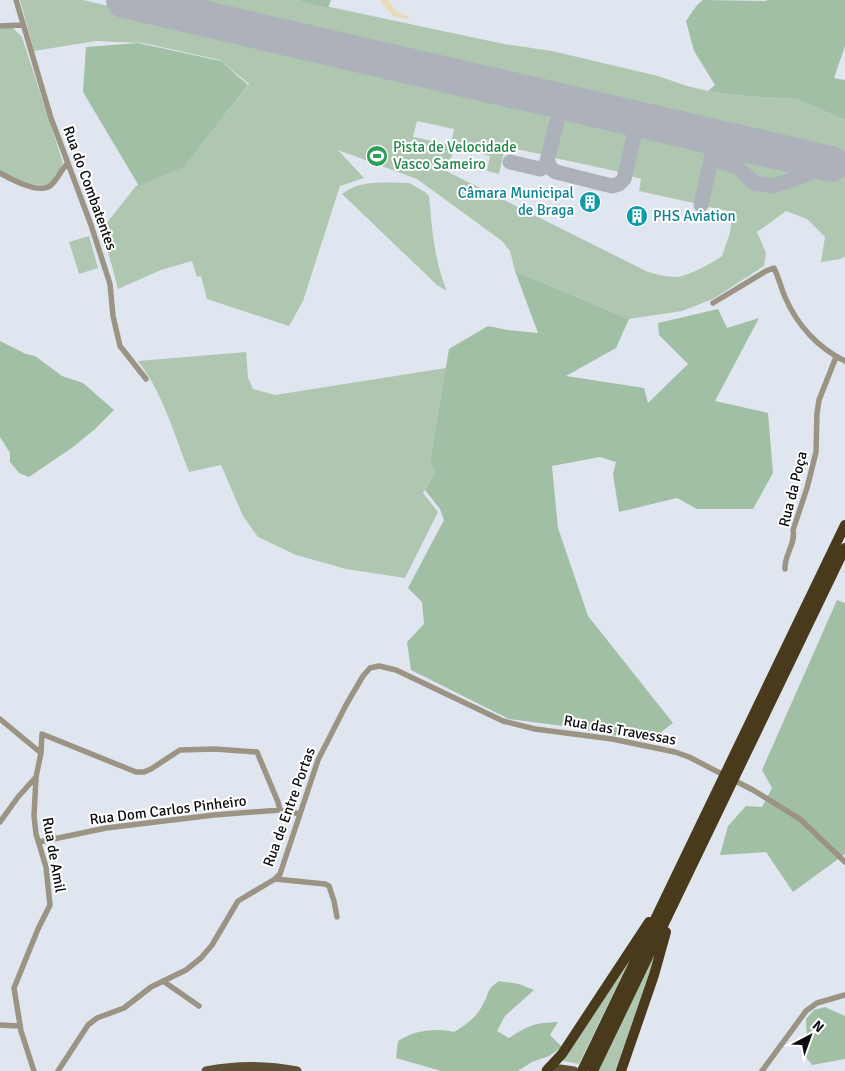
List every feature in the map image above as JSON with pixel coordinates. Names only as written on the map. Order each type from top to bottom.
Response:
[{"type":"highway","points":[[582,1071],[845,525]]},
{"type":"highway","points":[[593,1071],[845,548]]},
{"type":"highway","points":[[621,1071],[654,975],[664,936],[707,845],[710,829]]},
{"type":"highway","points":[[546,1071],[562,1054],[648,924],[686,848],[695,838]]},
{"type":"main road","points":[[206,1071],[219,1068],[254,1066],[297,1071]]},
{"type":"main road","points":[[546,1071],[560,1069],[573,1071]]},
{"type":"street","name":"Rua do Combatentes","points":[[16,0],[51,118],[91,225],[110,284],[113,316],[120,346],[146,379]]},
{"type":"street","points":[[0,26],[23,24]]},
{"type":"street","points":[[0,173],[39,189],[50,186],[68,163]]},
{"type":"street","points":[[713,304],[774,268],[796,319],[814,340],[836,357],[845,361]]},
{"type":"street","name":"Rua da Poça","points":[[785,569],[785,562],[794,537],[793,530],[807,488],[816,452],[817,413],[820,400],[836,357]]},
{"type":"street","name":"Rua das Travessas","points":[[370,668],[379,666],[396,670],[503,721],[520,726],[621,741],[689,756],[753,790],[800,819],[845,862]]},
{"type":"street","name":"Rua de Entre Portas","points":[[58,1071],[88,1025],[97,1018],[124,1008],[151,988],[186,970],[201,958],[223,928],[238,901],[275,879],[280,874],[318,760],[346,705],[363,676],[370,668]]},
{"type":"street","points":[[0,719],[41,753]]},
{"type":"street","name":"Rua de Amil","points":[[34,1071],[20,1026],[14,988],[50,905],[46,867],[40,842],[36,834],[34,816],[36,777],[41,753],[42,734],[136,772],[144,772],[151,769],[180,750],[214,749],[258,752],[280,810]]},
{"type":"street","points":[[0,822],[18,797],[36,777]]},
{"type":"street","name":"Rua Dom Carlos Pinheiro","points":[[40,842],[106,828],[214,815],[280,810],[300,814]]},
{"type":"street","points":[[275,879],[329,886],[334,901],[336,917]]},
{"type":"street","points":[[163,981],[199,1006]]},
{"type":"street","points":[[762,1071],[806,1011],[817,1003],[845,995]]},
{"type":"street","points":[[0,1025],[20,1026]]},
{"type":"green space","points":[[20,0],[83,0],[552,109],[554,114],[545,155],[505,147],[499,174],[487,171],[490,156],[455,147],[446,171],[648,272],[672,277],[693,272],[722,256],[730,233],[733,212],[704,206],[714,165],[734,169],[753,187],[774,190],[815,176],[830,174],[834,155],[443,66],[167,0],[297,0],[504,44],[552,51],[658,76],[708,91],[732,95],[796,99],[845,120],[845,257],[821,262],[825,237],[807,219],[786,211],[757,232],[766,253],[764,266],[713,299],[682,311],[629,319],[515,271],[510,251],[502,241],[417,179],[338,150],[364,178],[340,186],[303,301],[289,326],[207,299],[201,276],[197,277],[192,261],[161,270],[118,289],[102,229],[136,186],[188,162],[249,84],[220,60],[143,43],[96,41],[34,51]],"holes":[[[417,121],[454,129],[451,145],[413,137]]]},
{"type":"green space","points":[[297,0],[331,0],[328,8]]},
{"type":"green space","points":[[703,0],[845,0],[845,46],[834,78],[845,80],[845,120],[796,99],[732,95],[708,91],[715,85],[694,51],[686,21],[697,5]]},
{"type":"green space","points":[[0,28],[13,28],[22,37],[63,163],[53,181],[48,184],[42,185],[19,180],[0,171]]},
{"type":"green space","points":[[138,43],[221,61],[248,85],[185,166],[139,186],[83,92],[86,47]]},
{"type":"green space","points":[[565,112],[627,126],[630,129],[620,172],[555,158],[553,155],[562,116]]},
{"type":"green space","points":[[642,130],[704,145],[709,152],[698,204],[639,191],[641,179],[631,176],[629,173],[638,135]]},
{"type":"green space","points":[[721,148],[793,165],[798,169],[797,173],[795,176],[776,183],[756,180],[738,163],[717,156],[717,150]]},
{"type":"green space","points":[[409,183],[429,196],[436,256],[447,291],[437,285],[342,194],[349,189],[366,184]]},
{"type":"green space","points":[[89,236],[98,268],[79,274],[69,242]]},
{"type":"green space","points":[[515,271],[629,319],[616,348],[566,376],[644,388],[648,403],[688,364],[659,335],[658,323],[718,309],[727,328],[759,318],[715,401],[768,413],[773,473],[753,509],[697,509],[677,498],[619,512],[613,474],[616,462],[600,457],[552,466],[558,528],[588,616],[673,723],[656,736],[655,743],[563,726],[509,719],[411,670],[407,642],[424,624],[422,602],[408,588],[444,520],[440,509],[425,490],[435,473],[430,460],[449,349],[488,326],[538,333]]},
{"type":"green space","points":[[0,341],[26,354],[35,356],[62,376],[83,383],[114,410],[73,447],[29,477],[19,473],[10,462],[10,453],[0,437]]},
{"type":"green space","points":[[246,352],[248,378],[253,389],[275,395],[446,368],[430,460],[435,473],[423,493],[438,512],[405,578],[346,569],[296,555],[258,537],[243,516],[221,465],[189,472],[161,400],[147,373],[138,361]]},
{"type":"green space","points":[[837,600],[845,603],[845,854],[793,892],[766,852],[720,855],[728,826],[746,806],[762,807],[772,788],[762,770]]},
{"type":"green space","points":[[638,943],[579,1064],[563,1061]]},
{"type":"green space","points":[[656,951],[616,1071],[598,1071]]},
{"type":"green space","points":[[499,981],[519,984],[534,990],[505,1016],[497,1031],[509,1038],[532,1026],[558,1022],[550,1035],[562,1047],[549,1056],[532,1062],[518,1071],[441,1071],[396,1058],[398,1041],[405,1037],[425,1031],[454,1032],[467,1023],[481,1009],[489,990]]},
{"type":"green space","points":[[825,1007],[845,1016],[845,1059],[812,1065],[806,1057],[806,1019],[814,1010]]},
{"type":"sand","points":[[379,0],[388,0],[397,12],[408,16],[409,19],[393,16]]},
{"type":"taxiway","points":[[510,162],[540,169],[546,165],[560,109],[559,103],[554,100]]},
{"type":"taxiway","points":[[548,161],[550,168],[556,172],[612,186],[619,184],[624,179],[636,127],[635,122],[630,118]]},
{"type":"taxiway","points":[[701,205],[714,146],[713,140],[707,136]]},
{"type":"taxiway","points":[[714,146],[717,141],[727,140]]},
{"type":"taxiway","points":[[711,159],[736,166],[754,183],[773,186],[803,176],[825,163]]},
{"type":"runway","points":[[124,0],[831,164]]},
{"type":"place","name":"Pista de Velocidade Vasco Sameiro","points":[[377,156]]},
{"type":"place","name":"Câmara Municipal de Braga","points":[[590,202]]},
{"type":"place","name":"PHS Aviation","points":[[637,216]]}]
